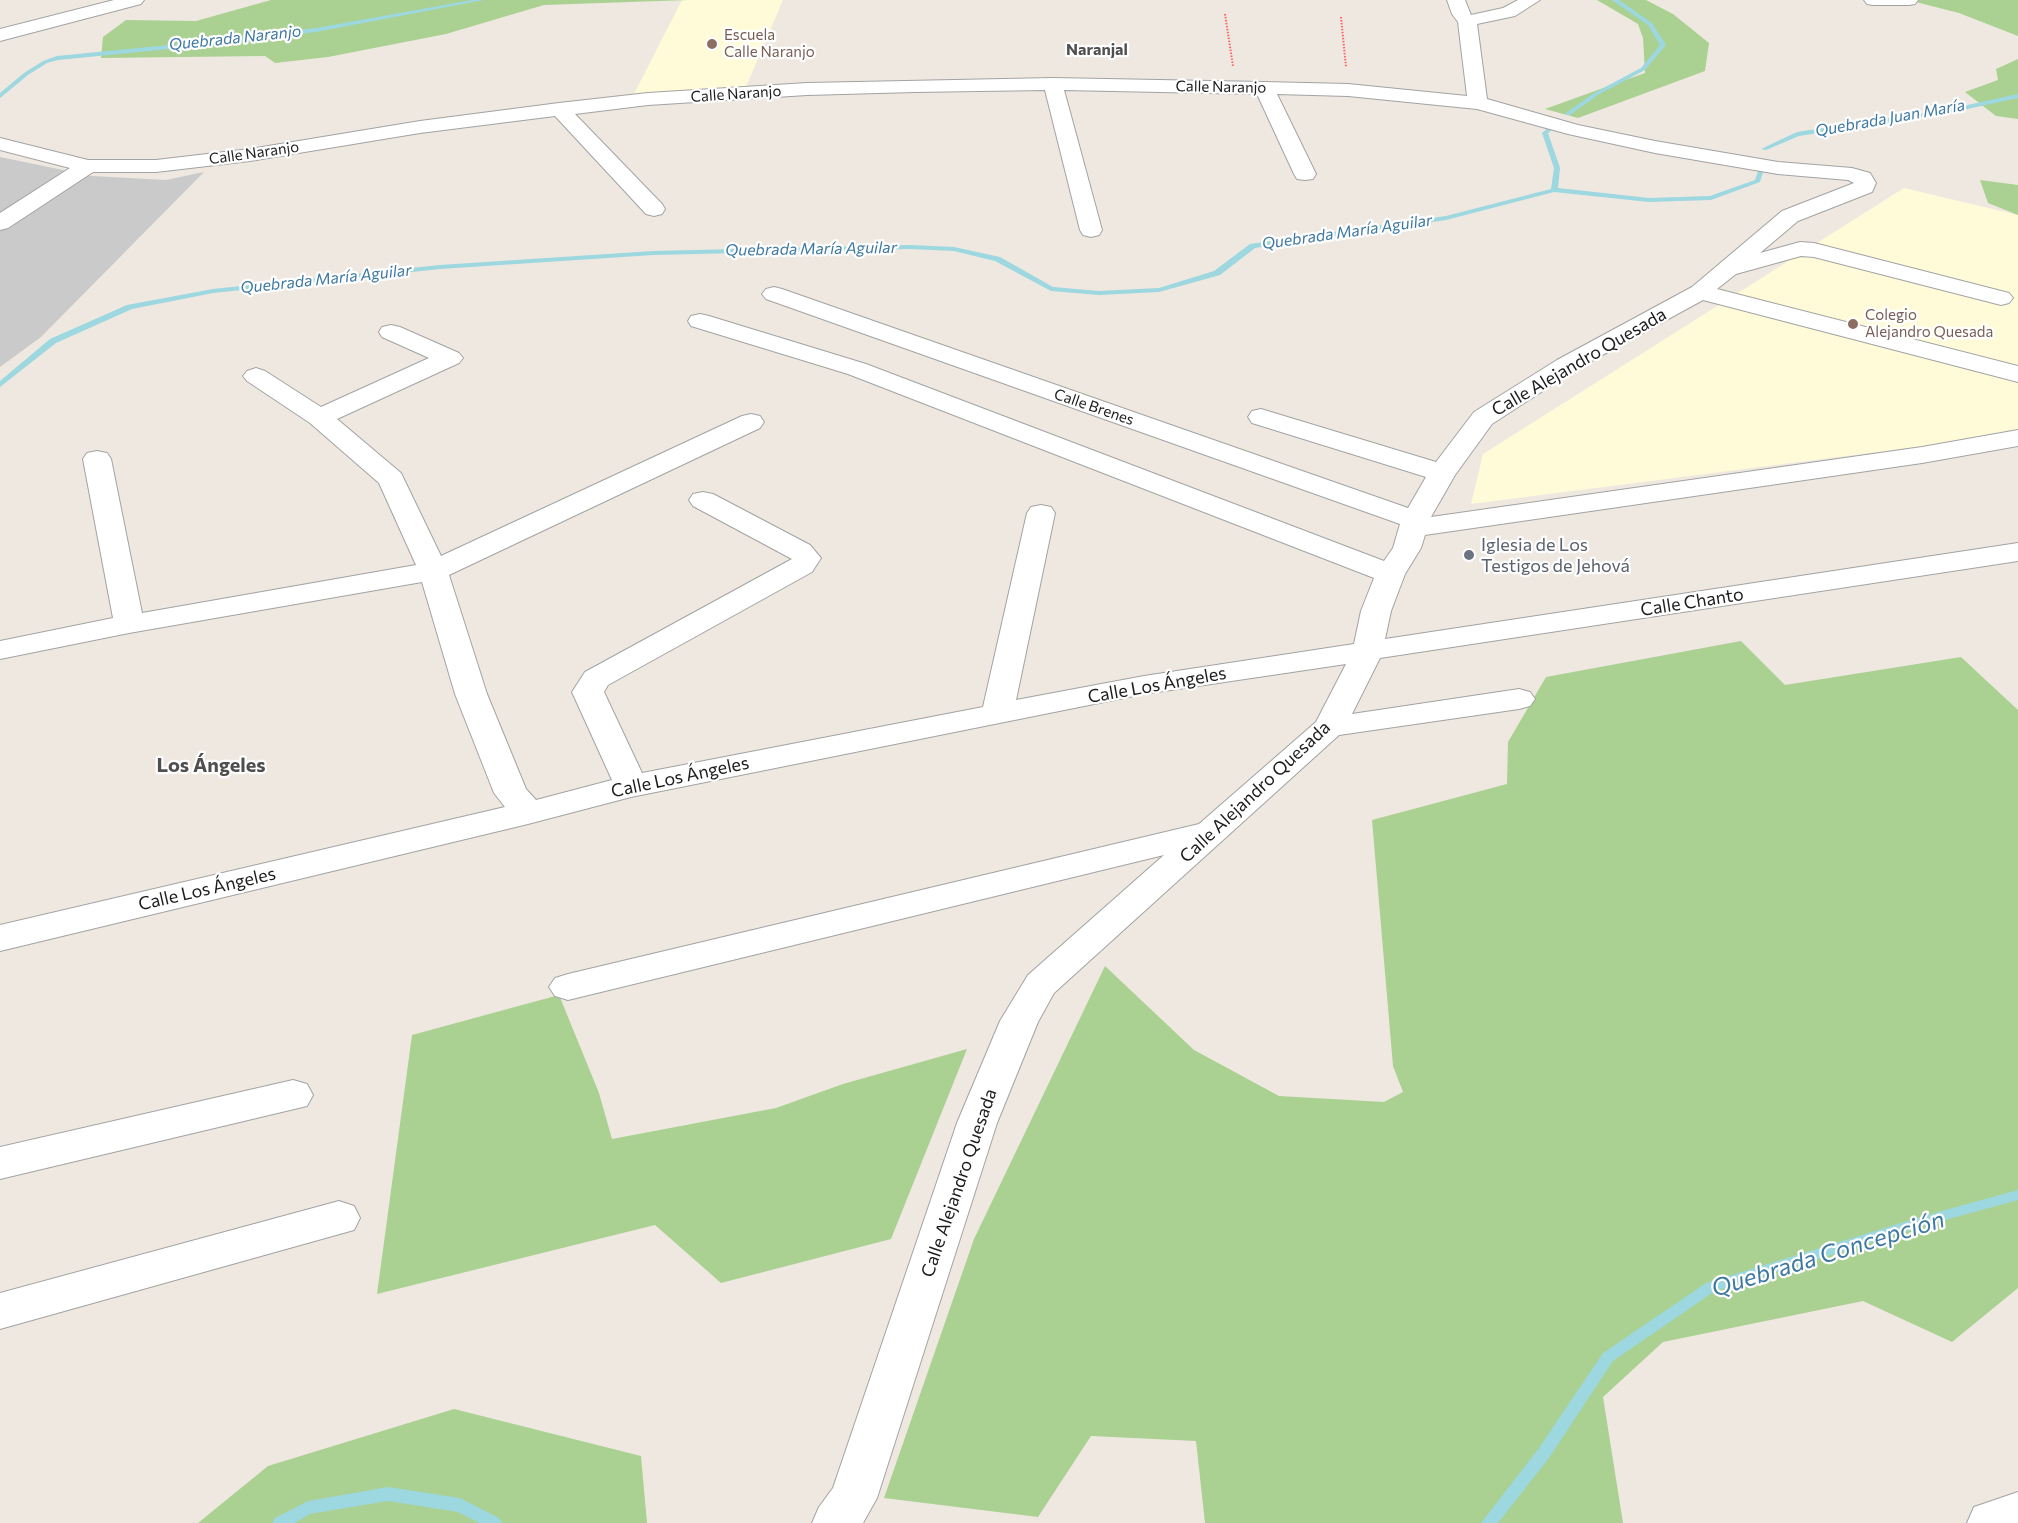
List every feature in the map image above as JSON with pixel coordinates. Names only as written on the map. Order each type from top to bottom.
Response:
[{"type":"street","points":[[0,35],[135,0]]},
{"type":"street","points":[[1456,0],[1461,14],[1467,21],[1478,103]]},
{"type":"street","points":[[1467,21],[1509,12],[1531,0]]},
{"type":"street","points":[[1873,0],[1909,0]]},
{"type":"street","points":[[1053,84],[1091,231]]},
{"type":"street","name":"Calle Naranjo","points":[[0,144],[88,166],[156,166],[250,155],[420,127],[559,109],[648,99],[807,89],[1053,84],[1236,87],[1348,90],[1478,103]]},
{"type":"street","points":[[1264,88],[1305,174]]},
{"type":"street","name":"Calle Alejandro Quesada","points":[[836,1523],[852,1498],[977,1123],[1019,1021],[1041,984],[1329,727],[1367,653],[1376,611],[1390,574],[1407,548],[1415,524],[1442,473],[1483,418],[1566,365],[1700,292],[1790,216],[1864,187],[1865,183],[1862,178],[1846,173],[1724,161],[1655,147],[1575,130],[1478,103]]},
{"type":"street","points":[[559,109],[654,209]]},
{"type":"street","points":[[0,223],[88,166]]},
{"type":"street","points":[[1726,270],[1800,249],[1814,250],[2001,298]]},
{"type":"street","points":[[1700,292],[2018,374]]},
{"type":"street","name":"Calle Brenes","points":[[774,294],[1415,524]]},
{"type":"street","points":[[699,321],[856,369],[1390,574]]},
{"type":"street","points":[[319,417],[450,358],[391,332]]},
{"type":"street","points":[[256,376],[319,417],[391,479],[433,572],[471,694],[511,793],[528,813]]},
{"type":"street","points":[[1261,417],[1442,473]]},
{"type":"street","points":[[0,650],[129,624],[433,572],[751,422]]},
{"type":"street","points":[[1415,524],[1922,455],[2018,438]]},
{"type":"street","points":[[97,459],[129,624]]},
{"type":"street","points":[[630,786],[588,692],[596,679],[802,566],[807,558],[800,551],[703,500]]},
{"type":"street","points":[[997,715],[1041,513]]},
{"type":"street","name":"Calle Chanto","points":[[1367,653],[2018,552]]},
{"type":"street","name":"Calle Los Ángeles","points":[[0,938],[528,813],[630,786],[1144,685],[1367,653]]},
{"type":"street","points":[[1329,727],[1519,699]]},
{"type":"street","points":[[568,987],[1213,832]]},
{"type":"street","points":[[0,1163],[292,1095]]},
{"type":"street","points":[[0,1311],[339,1218]]},
{"type":"street","points":[[1991,1523],[2018,1514]]},
{"type":"path","points":[[1225,14],[1236,87]]},
{"type":"path","points":[[1341,17],[1348,90]]},
{"type":"shaded area","name":"Escuela Calle Naranjo","points":[[682,0],[783,0],[746,87],[634,94]]},
{"type":"shaded area","points":[[0,157],[92,176],[166,180],[204,172],[41,337],[0,367]]},
{"type":"shaded area","name":"Colegio Alejandro Quesada","points":[[1904,188],[2018,215],[2018,434],[1471,504],[1483,454]]},
{"type":"green space","points":[[271,0],[688,0],[544,5],[446,34],[328,57],[275,63],[265,56],[101,58],[103,37],[126,20],[196,21]]},
{"type":"green space","points":[[1597,0],[1646,0],[1673,14],[1709,43],[1705,71],[1578,118],[1545,109],[1645,73],[1643,38],[1638,24]]},
{"type":"green space","points":[[1908,0],[2018,0],[2018,36],[1959,13]]},
{"type":"green space","points":[[2018,59],[2018,119],[1996,116],[1965,92],[1998,80],[1996,69]]},
{"type":"green space","points":[[1980,180],[2018,185],[2018,215],[1988,203]]},
{"type":"green space","points":[[1741,641],[1785,685],[1961,657],[2018,710],[2018,1288],[1952,1342],[1863,1301],[1663,1342],[1603,1397],[1623,1523],[1205,1523],[1196,1441],[1091,1436],[1038,1517],[884,1498],[974,1239],[1105,966],[1194,1050],[1279,1096],[1384,1102],[1403,1092],[1393,1066],[1372,820],[1507,784],[1508,742],[1546,677]]},
{"type":"green space","points":[[559,995],[599,1093],[612,1139],[776,1108],[843,1084],[967,1049],[891,1239],[721,1283],[655,1225],[377,1294],[412,1035]]},
{"type":"green space","points":[[454,1409],[641,1456],[647,1523],[198,1523],[268,1466]]},
{"type":"waterway","name":"Quebrada Naranjo","points":[[0,96],[26,74],[45,62],[57,58],[316,30],[481,0]]},
{"type":"waterway","name":"Quebrada María Aguilar","points":[[1568,114],[1596,94],[1643,69],[1663,45],[1650,24],[1615,0]]},
{"type":"waterway","name":"Quebrada Juan María","points":[[1764,149],[1797,134],[1949,111],[2018,96]]},
{"type":"waterway","name":"Quebrada María Aguilar","points":[[1552,127],[1545,133],[1557,168],[1554,190]]},
{"type":"waterway","name":"Quebrada Juan María","points":[[1554,190],[1649,200],[1711,198],[1758,181],[1762,166]]},
{"type":"waterway","name":"Quebrada María Aguilar","points":[[0,385],[53,341],[130,307],[213,291],[440,267],[653,253],[910,247],[954,249],[997,259],[1051,289],[1099,293],[1159,290],[1217,273],[1253,246],[1446,218],[1554,190]]},
{"type":"waterway","name":"Quebrada Concepción","points":[[1489,1523],[1544,1453],[1608,1357],[1711,1287],[1927,1220],[2018,1195]]},
{"type":"waterway","name":"Quebrada Concepción","points":[[280,1523],[308,1508],[388,1494],[460,1505],[494,1523]]},
{"type":"place","name":"Escuela Calle Naranjo","points":[[712,44]]},
{"type":"place","name":"Colegio Alejandro Quesada","points":[[1853,324]]},
{"type":"place","name":"Iglesia de Los Testigos de Jehová","points":[[1469,555]]},
{"type":"district","name":"Naranjal","points":[[1097,50]]},
{"type":"district","name":"Los Ángeles","points":[[211,765]]}]
